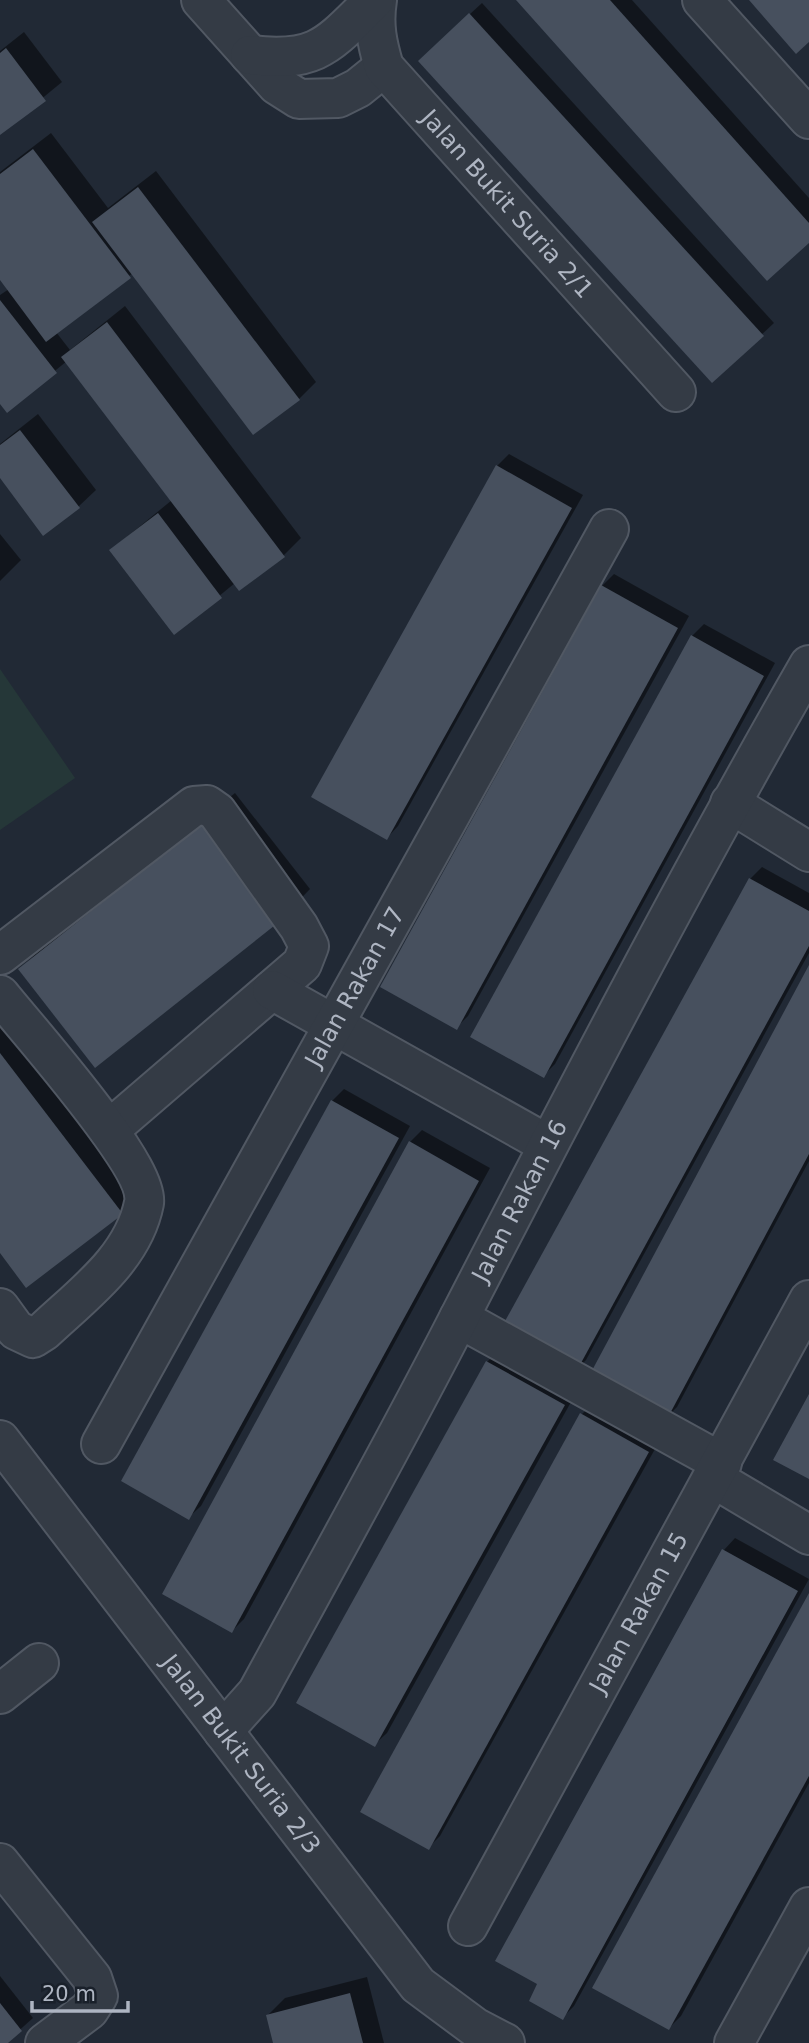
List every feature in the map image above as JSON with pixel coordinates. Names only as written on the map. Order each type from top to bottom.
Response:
[{"type":"street","points":[[201,0],[277,85],[299,100],[338,98],[358,88],[384,67]]},
{"type":"street","points":[[250,55],[281,59],[304,57],[331,43],[376,0]]},
{"type":"street","name":"Jalan Bukit Suria 2/1","points":[[376,0],[376,39],[384,67],[676,392]]},
{"type":"street","points":[[702,0],[809,119]]},
{"type":"street","name":"Jalan Rakan 17","points":[[101,1444],[610,529]]},
{"type":"street","name":"Jalan Rakan 16","points":[[223,1731],[257,1693],[459,1318],[547,1144],[730,803],[809,665]]},
{"type":"street","points":[[730,803],[809,852]]},
{"type":"street","points":[[0,955],[194,806],[207,805],[232,833],[309,946],[302,964],[109,1130]]},
{"type":"street","points":[[272,990],[547,1144]]},
{"type":"street","points":[[0,995],[109,1130],[136,1173],[145,1201],[127,1244],[114,1265],[44,1331],[33,1338],[16,1329],[0,1308]]},
{"type":"street","name":"Jalan Rakan 15","points":[[468,1926],[809,1300]]},
{"type":"street","points":[[459,1318],[717,1471],[809,1535]]},
{"type":"street","name":"Jalan Bukit Suria 2/3","points":[[0,1440],[418,1985],[476,2028],[505,2043]]},
{"type":"street","points":[[0,1694],[39,1663]]},
{"type":"street","points":[[0,1863],[92,1978],[97,1996],[89,2010],[45,2043]]},
{"type":"street","points":[[734,2043],[809,1907]]},
{"type":"shaded area","points":[[0,669],[75,778],[0,830]]},
{"type":"building","points":[[516,0],[610,0],[809,223],[809,243],[767,281]]},
{"type":"building","points":[[749,0],[809,0],[809,42],[796,54]]},
{"type":"building","points":[[469,13],[764,336],[712,383],[418,61]]},
{"type":"building","points":[[6,48],[46,101],[0,135],[0,53]]},
{"type":"building","points":[[33,149],[131,278],[46,342],[0,280],[0,174]]},
{"type":"building","points":[[138,187],[300,400],[253,435],[92,222]]},
{"type":"building","points":[[0,300],[57,373],[7,413],[0,404]]},
{"type":"building","points":[[107,322],[285,557],[239,591],[61,357]]},
{"type":"building","points":[[20,430],[80,508],[43,536],[0,478],[0,445]]},
{"type":"building","points":[[496,465],[572,508],[387,840],[311,797]]},
{"type":"building","points":[[158,513],[222,598],[174,635],[109,550]]},
{"type":"building","points":[[601,585],[678,628],[457,1030],[380,987]]},
{"type":"building","points":[[691,635],[764,676],[544,1078],[470,1037]]},
{"type":"building","points":[[206,820],[284,918],[95,1068],[18,969]]},
{"type":"building","points":[[749,878],[809,911],[809,946],[575,1374],[499,1332]]},
{"type":"building","points":[[809,965],[809,1154],[666,1421],[588,1378]]},
{"type":"building","points":[[0,1053],[123,1214],[26,1288],[0,1253]]},
{"type":"building","points":[[331,1100],[399,1138],[189,1520],[121,1481]]},
{"type":"building","points":[[409,1141],[479,1181],[232,1633],[162,1594]]},
{"type":"building","points":[[486,1361],[565,1405],[375,1747],[296,1703]]},
{"type":"building","points":[[809,1394],[809,1479],[773,1460]]},
{"type":"building","points":[[580,1413],[649,1452],[429,1850],[360,1812]]},
{"type":"building","points":[[722,1549],[798,1591],[563,2020],[529,2001],[537,1984],[495,1961]]},
{"type":"building","points":[[809,1593],[809,1776],[669,2030],[592,1988]]},
{"type":"building","points":[[350,1993],[363,2043],[273,2043],[266,2015]]},
{"type":"building","points":[[0,2003],[22,2031],[8,2043],[0,2043]]}]
